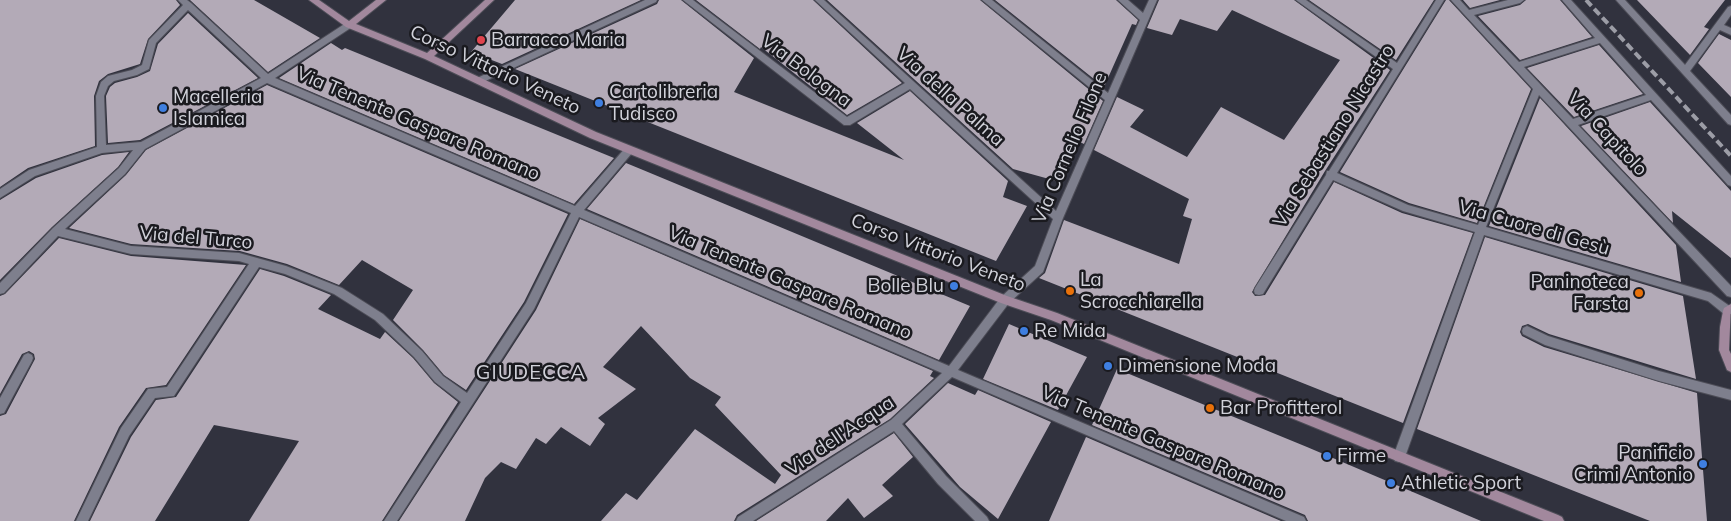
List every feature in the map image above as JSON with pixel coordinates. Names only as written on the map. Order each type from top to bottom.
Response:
[{"type":"main road","name":"Corso Vittorio Veneto","points":[[313,0],[350,25],[428,57],[629,150],[1005,300],[1053,316],[1558,521]]},
{"type":"main road","points":[[350,25],[382,0]]},
{"type":"main road","points":[[428,57],[490,0]]},
{"type":"main road","points":[[1729,310],[1724,350],[1731,367]]},
{"type":"street","points":[[478,81],[653,0]]},
{"type":"street","name":"Via Bologna","points":[[687,0],[847,122],[909,84]]},
{"type":"street","name":"Via della Palma","points":[[819,0],[1058,218]]},
{"type":"street","points":[[986,0],[1110,99]]},
{"type":"street","points":[[1122,0],[1144,18]]},
{"type":"street","name":"Via Cornelio Filone","points":[[1005,300],[1039,269],[1058,218],[1153,0]]},
{"type":"street","points":[[1300,0],[1398,68]]},
{"type":"street","name":"Via Sebastiano Nicastro","points":[[1260,291],[1330,174],[1440,0]]},
{"type":"street","name":"Via Capitolo","points":[[1455,0],[1573,123],[1731,293]]},
{"type":"street","points":[[1468,13],[1520,0]]},
{"type":"street","points":[[1566,0],[1731,182]]},
{"type":"street","points":[[1620,0],[1731,121]]},
{"type":"street","points":[[102,149],[100,96],[104,84],[111,78],[134,73],[146,67],[152,42],[185,3]]},
{"type":"street","name":"Via Tenente Gaspare Romano","points":[[185,3],[267,79],[1300,521]]},
{"type":"street","points":[[1685,71],[1731,9]]},
{"type":"street","points":[[0,290],[56,231],[122,171],[142,146],[267,79],[350,25]]},
{"type":"street","points":[[1719,26],[1731,32]]},
{"type":"street","points":[[1518,66],[1602,39]]},
{"type":"street","points":[[1398,457],[1480,230],[1538,87]]},
{"type":"street","points":[[1573,123],[1653,96]]},
{"type":"street","points":[[0,194],[32,173],[102,149],[142,146]]},
{"type":"street","points":[[390,521],[530,306],[577,211],[629,150]]},
{"type":"street","name":"Via Cuore di Gesù","points":[[1330,174],[1406,208],[1711,297],[1729,310]]},
{"type":"street","name":"Via del Turco","points":[[56,231],[131,250],[230,256],[258,261],[338,291],[379,317],[418,354],[439,379],[469,401]]},
{"type":"street","points":[[82,521],[125,432],[152,393],[170,392],[258,261]]},
{"type":"street","name":"Via dell'Acqua","points":[[742,521],[895,424],[951,371],[1005,300]]},
{"type":"street","points":[[1527,331],[1545,340],[1659,376],[1731,395]]},
{"type":"street","points":[[0,409],[28,358]]},
{"type":"street","points":[[895,424],[942,480],[982,521]]},
{"type":"building","points":[[0,0],[176,0],[180,5],[148,39],[140,64],[108,74],[99,81],[94,96],[95,146],[28,168],[0,187]]},
{"type":"building","points":[[190,0],[254,0],[320,38],[268,72]]},
{"type":"building","points":[[515,0],[641,0],[502,64],[471,52]]},
{"type":"building","points":[[659,0],[681,0],[754,58],[734,92],[904,160],[857,123],[910,91],[1008,181],[1003,197],[1027,206],[996,261],[515,69],[657,4]]},
{"type":"building","points":[[696,0],[813,0],[902,83],[847,115],[761,47],[760,49]]},
{"type":"building","points":[[827,0],[980,0],[1103,101],[1084,144],[1078,141],[1060,182],[1013,169]]},
{"type":"building","points":[[995,0],[1116,0],[1138,20],[1136,25],[1132,24],[1104,87]]},
{"type":"building","points":[[1159,0],[1294,0],[1390,70],[1325,171],[1252,292],[1255,296],[1265,295],[1334,182],[1402,213],[1473,233],[1403,423],[1039,278],[1045,273],[1064,220],[1179,264],[1192,219],[1183,216],[1189,199],[1094,150],[1117,97],[1144,110],[1130,127],[1187,157],[1221,107],[1284,140],[1340,60],[1232,10],[1217,31],[1180,19],[1172,35],[1147,28]]},
{"type":"building","points":[[1309,0],[1434,0],[1396,60]]},
{"type":"building","points":[[1446,0],[1449,0],[1531,89],[1477,223],[1409,203],[1340,172]]},
{"type":"building","points":[[1463,0],[1500,0],[1470,8]]},
{"type":"building","points":[[1526,0],[1560,0],[1592,37],[1520,60],[1478,16],[1520,5]]},
{"type":"building","points":[[1637,0],[1725,0],[1704,27],[1709,29],[1690,55]]},
{"type":"building","points":[[188,13],[258,78],[140,140],[108,143],[106,96],[110,87],[115,83],[150,71],[158,44]]},
{"type":"building","points":[[1719,34],[1731,40],[1731,97],[1698,63]]},
{"type":"building","points":[[331,43],[342,50],[345,48],[614,158],[574,204],[279,78]]},
{"type":"building","points":[[1599,45],[1643,94],[1574,117],[1527,68]]},
{"type":"building","points":[[267,85],[568,214],[524,302],[466,390],[444,375],[423,350],[393,320],[413,290],[362,260],[339,285],[287,264],[240,251],[131,244],[69,228],[126,175],[146,150]]},
{"type":"building","points":[[1540,98],[1676,245],[1681,282],[1489,226]]},
{"type":"building","points":[[1650,102],[1731,191],[1731,258],[1672,211],[1673,223],[1581,126]]},
{"type":"building","points":[[129,152],[118,167],[52,227],[0,280],[0,200],[36,178],[102,155]]},
{"type":"building","points":[[626,163],[970,306],[939,360],[587,209]]},
{"type":"building","points":[[580,219],[933,371],[930,376],[934,378],[890,419],[737,515],[734,521],[601,521],[626,493],[637,500],[695,429],[775,484],[781,475],[715,405],[721,397],[690,378],[641,326],[603,367],[636,389],[598,418],[605,424],[590,446],[561,427],[546,444],[536,438],[516,469],[501,462],[485,478],[465,521],[399,521],[536,310]]},
{"type":"building","points":[[1485,237],[1683,296],[1696,379],[1549,334],[1528,324],[1522,326],[1520,332],[1522,336],[1544,347],[1697,393],[1707,521],[1650,521],[1417,429]]},
{"type":"building","points":[[59,238],[131,256],[246,265],[166,385],[146,388],[119,427],[74,521],[0,521],[0,416],[6,414],[35,359],[34,354],[29,351],[22,354],[0,394],[0,296],[5,294]]},
{"type":"building","points":[[260,269],[284,276],[331,295],[318,309],[380,339],[385,332],[413,358],[434,383],[458,402],[382,521],[249,521],[299,441],[214,425],[155,521],[90,521],[131,437],[156,400],[176,397]]},
{"type":"building","points":[[1009,324],[1087,357],[1058,410],[983,379]]},
{"type":"building","points":[[1117,369],[1481,521],[1308,521],[1305,515],[1092,425]]},
{"type":"building","points":[[948,383],[975,395],[978,390],[1051,422],[998,519],[960,487],[905,424]]},
{"type":"building","points":[[894,433],[913,457],[882,485],[893,496],[864,518],[848,498],[826,521],[756,521]]},
{"type":"building","points":[[1086,437],[1281,521],[1049,521]]},
{"type":"railway","points":[[1586,0],[1731,156]]},
{"type":"place","name":"Barracco Maria","points":[[481,40]]},
{"type":"place","name":"Cartolibreria Tudisco","points":[[599,103]]},
{"type":"place","name":"Macelleria Islamica","points":[[163,108]]},
{"type":"place","name":"Bolle Blu","points":[[954,286]]},
{"type":"place","name":"La Scrocchiarella","points":[[1070,291]]},
{"type":"place","name":"Paninoteca Farsta","points":[[1639,293]]},
{"type":"place","name":"Re Mida","points":[[1024,331]]},
{"type":"place","name":"Dimensione Moda","points":[[1108,366]]},
{"type":"place","name":"Bar Profitterol","points":[[1210,408]]},
{"type":"place","name":"Firme","points":[[1327,456]]},
{"type":"place","name":"Panificio Crimi Antonio","points":[[1703,464]]},
{"type":"place","name":"Athletic Sport","points":[[1391,483]]},
{"type":"district","name":"GIUDECCA","points":[[531,373]]}]
